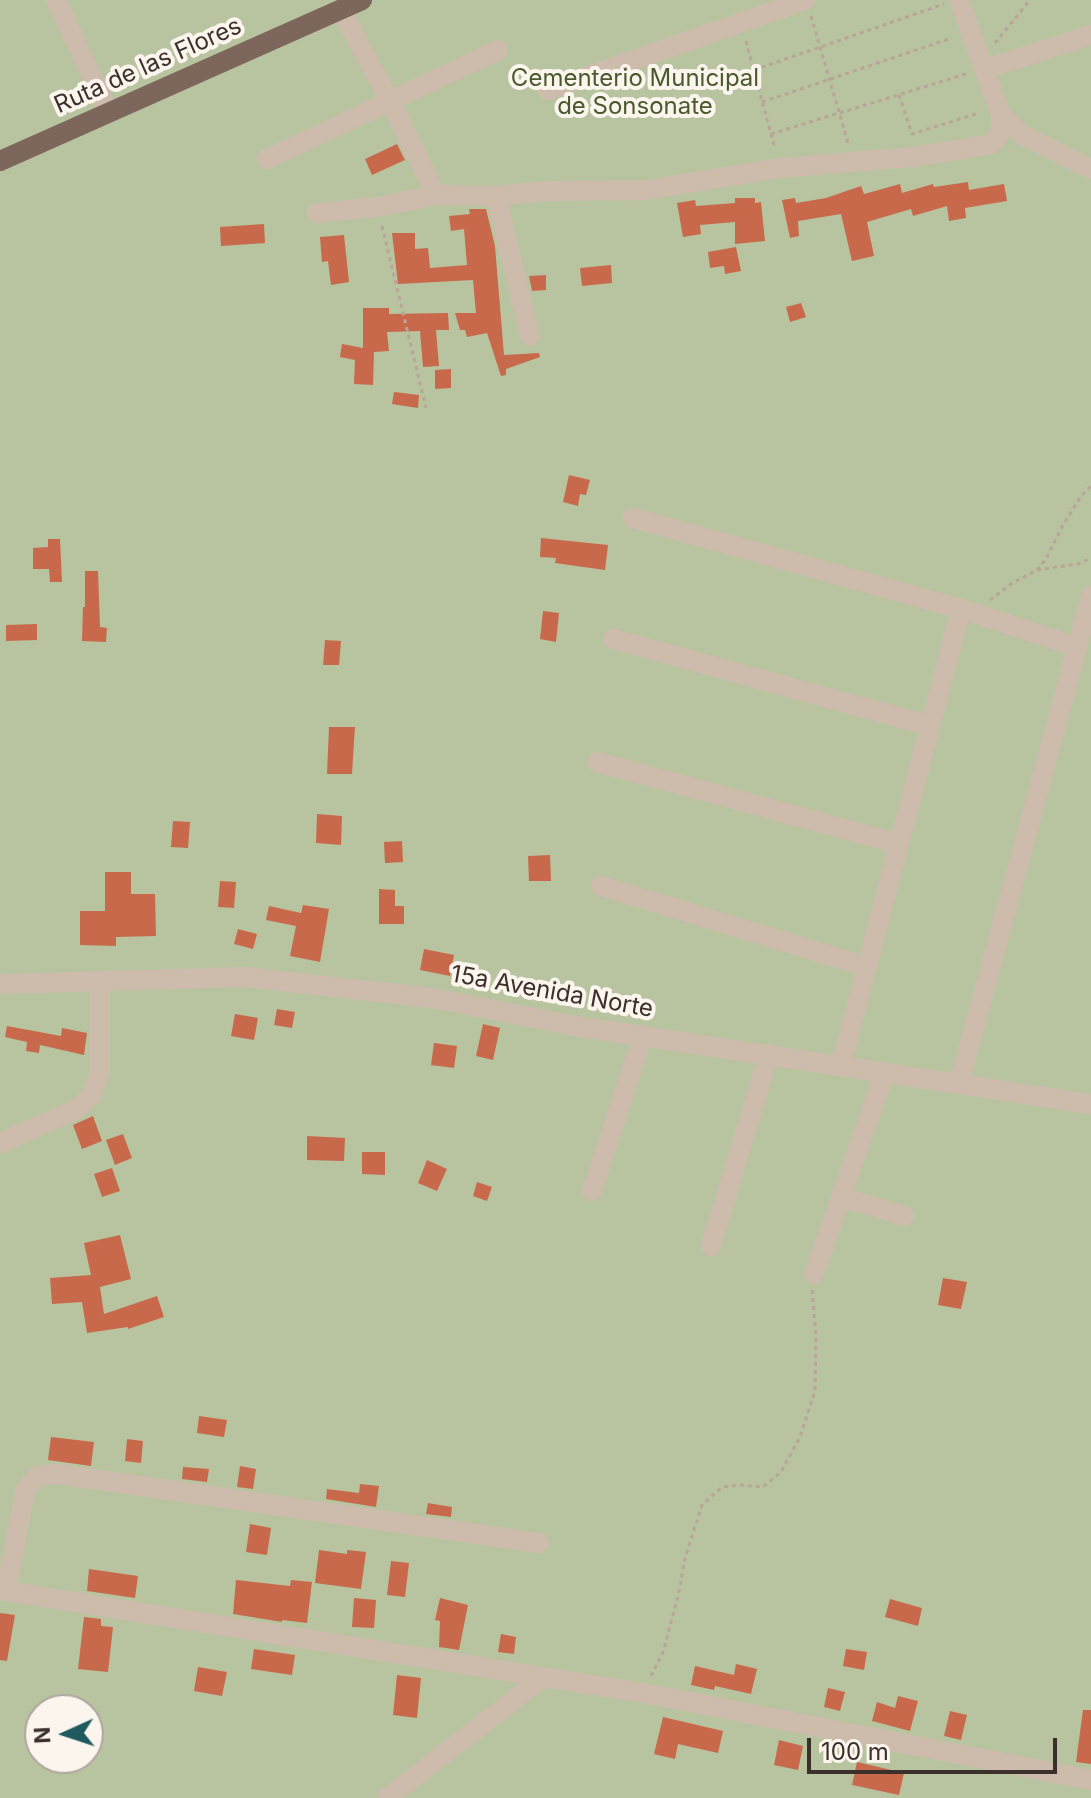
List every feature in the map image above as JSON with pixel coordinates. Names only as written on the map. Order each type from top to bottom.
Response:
[{"type":"main road","name":"Ruta de las Flores","points":[[0,161],[362,0]]},
{"type":"street","points":[[56,0],[108,111]]},
{"type":"street","points":[[317,213],[377,207],[436,195],[496,196],[547,191],[645,190],[780,168],[963,151],[988,145],[997,138],[1001,129],[1000,111],[957,0]]},
{"type":"street","points":[[548,90],[741,23],[808,6]]},
{"type":"street","points":[[341,10],[436,195]]},
{"type":"street","points":[[983,64],[1091,35]]},
{"type":"street","points":[[267,159],[498,50]]},
{"type":"street","points":[[1000,111],[1022,135],[1091,169]]},
{"type":"street","points":[[496,196],[530,336]]},
{"type":"street","points":[[633,518],[969,611],[1077,647]]},
{"type":"street","points":[[959,1084],[1091,596]]},
{"type":"street","points":[[841,1065],[930,726],[969,611]]},
{"type":"street","points":[[613,639],[930,726]]},
{"type":"street","points":[[597,762],[899,844]]},
{"type":"street","points":[[601,886],[867,967]]},
{"type":"street","name":"15a Avenida Norte","points":[[0,984],[244,977],[432,998],[575,1026],[1091,1104]]},
{"type":"street","points":[[0,1143],[75,1110],[92,1095],[101,1059],[100,982]]},
{"type":"street","points":[[592,1191],[643,1035]]},
{"type":"street","points":[[711,1246],[769,1054]]},
{"type":"street","points":[[814,1274],[885,1072]]},
{"type":"street","points":[[841,1197],[904,1216]]},
{"type":"street","points":[[539,1543],[56,1474],[37,1476],[25,1491],[3,1590],[643,1693],[1091,1780]]},
{"type":"street","points":[[387,1798],[542,1678]]},
{"type":"path","points":[[754,70],[957,0]]},
{"type":"path","points":[[771,134],[983,64],[1030,0]]},
{"type":"path","points":[[808,6],[853,162]]},
{"type":"path","points":[[741,23],[780,168]]},
{"type":"path","points":[[762,102],[971,31]]},
{"type":"path","points":[[899,94],[912,134],[1000,111]]},
{"type":"path","points":[[377,207],[426,408]]},
{"type":"path","points":[[1037,570],[1082,495],[1091,486]]},
{"type":"path","points":[[969,611],[1037,570],[1078,564],[1091,558]]},
{"type":"path","points":[[643,1693],[663,1652],[685,1558],[702,1505],[722,1487],[763,1487],[781,1472],[800,1437],[815,1391],[814,1274]]},
{"type":"green space","name":"Cementerio Municipal de Sonsonate","points":[[0,0],[1091,0],[1091,1798],[0,1798]]},
{"type":"building","points":[[397,144],[405,160],[372,175],[365,159]]},
{"type":"building","points":[[968,182],[969,190],[1004,184],[1007,201],[965,208],[966,218],[949,221],[947,206],[913,216],[911,209],[867,222],[874,256],[852,261],[841,214],[798,221],[799,236],[790,238],[782,200],[795,198],[796,203],[826,198],[861,186],[864,194],[900,184],[902,193],[933,184],[934,187]]},
{"type":"building","points":[[735,198],[755,198],[755,203],[761,202],[765,241],[735,244],[735,222],[700,225],[701,234],[683,237],[677,203],[695,200],[696,206],[735,203]]},
{"type":"building","points":[[469,209],[486,209],[495,246],[504,355],[539,353],[540,357],[506,369],[506,375],[501,376],[487,333],[467,337],[465,330],[460,330],[455,313],[476,313],[473,280],[398,284],[392,233],[415,233],[415,249],[428,248],[430,268],[467,265],[464,229],[451,231],[449,216],[470,214]]},
{"type":"building","points":[[264,224],[265,243],[221,246],[220,227]]},
{"type":"building","points":[[344,235],[349,282],[331,285],[328,261],[322,262],[320,237]]},
{"type":"building","points":[[736,247],[741,271],[725,274],[724,266],[710,268],[708,252]]},
{"type":"building","points":[[611,265],[612,283],[582,286],[580,268]]},
{"type":"building","points":[[546,275],[546,290],[532,291],[529,276]]},
{"type":"building","points":[[801,303],[806,317],[790,322],[786,307]]},
{"type":"building","points":[[363,308],[389,308],[389,314],[448,313],[449,330],[436,330],[439,366],[423,367],[420,331],[387,332],[389,351],[374,352],[373,385],[354,384],[355,360],[340,357],[342,344],[363,348]]},
{"type":"building","points":[[451,369],[451,388],[435,389],[435,370]]},
{"type":"building","points":[[394,392],[419,395],[418,408],[392,404]]},
{"type":"building","points":[[569,475],[590,480],[586,495],[580,494],[578,506],[563,502]]},
{"type":"building","points":[[541,538],[608,545],[605,570],[555,563],[556,558],[540,557]]},
{"type":"building","points":[[48,539],[60,539],[62,582],[50,582],[49,569],[33,569],[33,548],[48,547]]},
{"type":"building","points":[[85,571],[98,571],[100,627],[107,628],[106,642],[82,641]]},
{"type":"building","points":[[543,611],[559,613],[556,642],[540,639]]},
{"type":"building","points":[[37,624],[37,640],[6,641],[6,625]]},
{"type":"building","points":[[325,640],[341,641],[339,665],[323,665]]},
{"type":"building","points":[[329,727],[355,727],[352,774],[327,774]]},
{"type":"building","points":[[317,814],[342,816],[341,845],[316,843]]},
{"type":"building","points":[[173,821],[190,822],[188,848],[171,847]]},
{"type":"building","points":[[402,841],[403,862],[385,863],[384,842]]},
{"type":"building","points":[[550,855],[551,881],[529,881],[528,856]]},
{"type":"building","points":[[105,872],[131,872],[131,894],[155,894],[156,936],[116,937],[116,946],[80,945],[80,911],[105,911]]},
{"type":"building","points":[[220,881],[236,882],[234,908],[218,907]]},
{"type":"building","points":[[379,889],[395,890],[395,906],[404,906],[404,924],[379,924]]},
{"type":"building","points":[[303,905],[329,909],[320,962],[290,956],[296,926],[266,920],[269,906],[301,913]]},
{"type":"building","points":[[238,929],[257,934],[253,949],[234,944]]},
{"type":"building","points":[[424,949],[454,955],[450,976],[420,970]]},
{"type":"building","points":[[277,1009],[295,1012],[292,1028],[274,1025]]},
{"type":"building","points":[[235,1014],[258,1018],[254,1040],[231,1036]]},
{"type":"building","points":[[483,1024],[500,1028],[493,1060],[476,1056]]},
{"type":"building","points":[[7,1026],[61,1036],[62,1028],[87,1033],[84,1055],[40,1045],[39,1053],[26,1051],[27,1042],[5,1037]]},
{"type":"building","points":[[434,1043],[457,1046],[454,1068],[431,1065]]},
{"type":"building","points":[[93,1116],[102,1141],[82,1149],[73,1125]]},
{"type":"building","points":[[123,1134],[132,1158],[115,1165],[106,1140]]},
{"type":"building","points":[[307,1136],[345,1138],[344,1161],[307,1160]]},
{"type":"building","points":[[362,1152],[385,1152],[385,1175],[362,1174]]},
{"type":"building","points":[[427,1160],[447,1169],[437,1191],[418,1183]]},
{"type":"building","points":[[112,1168],[120,1191],[102,1197],[94,1174]]},
{"type":"building","points":[[477,1182],[492,1187],[487,1201],[473,1196]]},
{"type":"building","points":[[120,1235],[131,1279],[100,1287],[104,1314],[157,1296],[164,1317],[128,1329],[87,1333],[82,1302],[52,1304],[50,1278],[91,1275],[84,1243]]},
{"type":"building","points":[[943,1278],[967,1282],[961,1309],[938,1305]]},
{"type":"building","points":[[199,1416],[227,1420],[224,1437],[197,1433]]},
{"type":"building","points":[[51,1437],[94,1442],[91,1466],[48,1460]]},
{"type":"building","points":[[127,1439],[143,1441],[141,1463],[125,1461]]},
{"type":"building","points":[[240,1466],[256,1469],[253,1489],[237,1487]]},
{"type":"building","points":[[183,1467],[209,1469],[207,1482],[182,1479]]},
{"type":"building","points":[[360,1484],[379,1486],[376,1507],[326,1499],[327,1489],[359,1493]]},
{"type":"building","points":[[428,1503],[452,1507],[451,1517],[426,1514]]},
{"type":"building","points":[[250,1524],[271,1528],[267,1555],[246,1552]]},
{"type":"building","points":[[319,1550],[347,1554],[347,1550],[366,1552],[361,1589],[315,1583]]},
{"type":"building","points":[[391,1561],[409,1563],[405,1597],[387,1595]]},
{"type":"building","points":[[89,1569],[138,1576],[135,1598],[87,1591]]},
{"type":"building","points":[[236,1580],[290,1586],[291,1580],[312,1582],[307,1623],[233,1614]]},
{"type":"building","points":[[354,1598],[376,1600],[374,1628],[352,1627]]},
{"type":"building","points":[[440,1598],[468,1605],[459,1650],[439,1647],[440,1621],[435,1620]]},
{"type":"building","points":[[890,1599],[922,1608],[918,1626],[885,1617]]},
{"type":"building","points":[[0,1613],[15,1615],[7,1661],[0,1660]]},
{"type":"building","points":[[84,1617],[101,1619],[101,1626],[113,1627],[108,1672],[78,1669]]},
{"type":"building","points":[[501,1634],[516,1637],[514,1654],[498,1652]]},
{"type":"building","points":[[254,1649],[295,1655],[292,1675],[251,1669]]},
{"type":"building","points":[[846,1649],[867,1652],[864,1670],[843,1666]]},
{"type":"building","points":[[736,1664],[757,1669],[751,1694],[715,1686],[714,1690],[691,1685],[695,1666],[734,1675]]},
{"type":"building","points":[[198,1667],[227,1672],[222,1696],[194,1691]]},
{"type":"building","points":[[397,1675],[421,1678],[417,1718],[393,1715]]},
{"type":"building","points":[[828,1688],[845,1692],[840,1711],[824,1707]]},
{"type":"building","points":[[898,1696],[918,1701],[910,1731],[872,1721],[877,1702],[895,1708]]},
{"type":"building","points":[[1083,1710],[1091,1710],[1091,1764],[1076,1762]]},
{"type":"building","points":[[950,1711],[967,1715],[961,1740],[944,1736]]},
{"type":"building","points":[[663,1717],[723,1731],[718,1753],[678,1744],[675,1759],[654,1754]]},
{"type":"building","points":[[779,1740],[803,1746],[798,1770],[774,1765]]},
{"type":"building","points":[[857,1762],[904,1773],[899,1795],[852,1785]]}]
